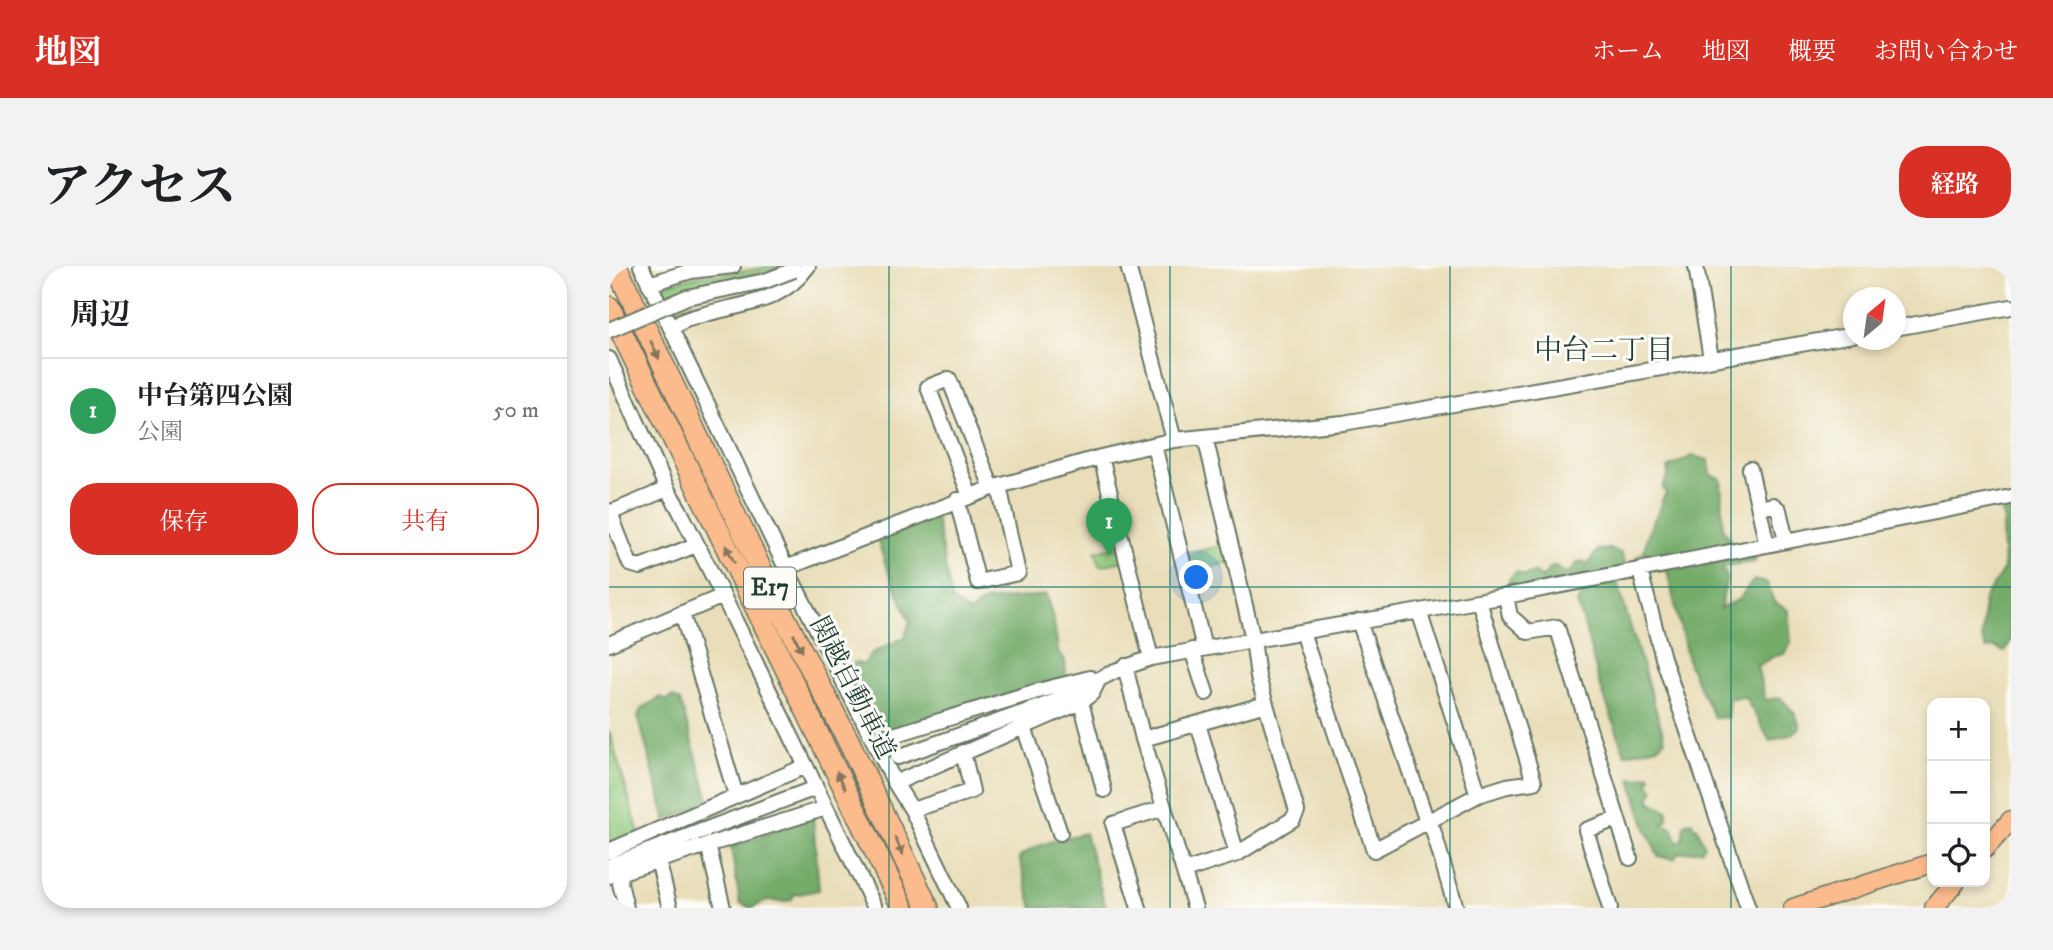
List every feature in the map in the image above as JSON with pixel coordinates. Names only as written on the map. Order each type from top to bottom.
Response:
[{"type":"highway","name":"関越自動車道","points":[[616,266],[778,605],[848,740],[928,908]]},
{"type":"highway","name":"関越自動車道","points":[[609,307],[903,908]]},
{"type":"main road","points":[[1990,845],[2008,829]]},
{"type":"main road","points":[[1793,908],[1927,865]]},
{"type":"main road","points":[[1934,908],[1952,887]]},
{"type":"street","points":[[641,266],[786,568],[895,783],[912,810],[959,908]]},
{"type":"street","points":[[649,284],[691,271],[733,266]]},
{"type":"street","points":[[1128,266],[1174,440]]},
{"type":"street","points":[[1696,266],[1710,359]]},
{"type":"street","points":[[673,329],[685,320],[774,295],[793,285],[802,267]]},
{"type":"street","points":[[609,330],[687,297],[765,281],[802,267]]},
{"type":"street","points":[[1906,326],[2011,307]]},
{"type":"street","points":[[786,568],[996,487],[1101,457],[1174,440],[1343,423],[1843,337]]},
{"type":"street","points":[[609,359],[667,489],[723,596],[874,908]]},
{"type":"street","points":[[949,379],[996,487],[1018,573],[978,582],[964,498],[928,387],[949,379]]},
{"type":"street","points":[[1184,871],[1237,854],[1297,815],[1258,677],[1253,639],[1205,437]]},
{"type":"street","points":[[1154,445],[1206,693]]},
{"type":"street","points":[[1101,457],[1151,658]]},
{"type":"street","points":[[1750,468],[1767,545]]},
{"type":"street","points":[[667,489],[609,512],[630,564],[640,567],[696,545]]},
{"type":"street","points":[[898,757],[1059,700],[1125,666],[1151,658],[1640,571],[2011,497]]},
{"type":"street","points":[[1759,508],[1773,505],[1779,510],[1786,541]]},
{"type":"street","points":[[1640,571],[1663,658],[1748,908]]},
{"type":"street","points":[[609,644],[723,596]]},
{"type":"street","points":[[1506,596],[1510,616],[1528,632],[1557,627],[1630,858]]},
{"type":"street","points":[[1302,632],[1374,850],[1478,795],[1507,786],[1534,782],[1479,601]]},
{"type":"street","points":[[1419,611],[1478,795]]},
{"type":"street","points":[[683,613],[736,796]]},
{"type":"street","points":[[1359,621],[1427,822],[1433,831],[1456,908]]},
{"type":"street","points":[[1125,666],[1143,739],[1195,908]]},
{"type":"street","points":[[874,741],[1034,692],[1085,678],[1099,678]]},
{"type":"street","points":[[895,783],[1081,702],[1092,692],[1099,678]]},
{"type":"street","points":[[1081,702],[1104,790]]},
{"type":"street","points":[[1143,739],[1266,704]]},
{"type":"street","points":[[1198,724],[1237,854]]},
{"type":"street","points":[[1024,727],[1060,833]]},
{"type":"street","points":[[912,810],[972,791],[963,752]]},
{"type":"street","points":[[609,851],[806,766]]},
{"type":"street","points":[[613,872],[810,790]]},
{"type":"street","points":[[613,872],[826,808]]},
{"type":"street","points":[[1139,908],[1113,824],[1164,808]]},
{"type":"street","points":[[1610,908],[1586,830],[1617,819]]},
{"type":"street","points":[[708,844],[723,908]]},
{"type":"street","points":[[658,860],[670,908]]},
{"type":"street","points":[[613,872],[620,883],[626,908]]},
{"type":"green space","points":[[785,266],[661,298],[659,292],[666,284],[697,276]]},
{"type":"green space","points":[[793,279],[786,285],[674,321],[668,313],[686,305],[752,293]]},
{"type":"green space","points":[[1692,456],[1709,460],[1711,476],[1721,478],[1723,528],[1731,541],[1728,546],[1757,552],[1755,562],[1723,566],[1727,578],[1720,609],[1738,600],[1754,580],[1767,583],[1774,602],[1788,610],[1791,642],[1784,654],[1757,666],[1765,700],[1781,698],[1796,715],[1800,728],[1790,735],[1770,741],[1745,697],[1729,698],[1727,718],[1714,717],[1689,665],[1667,570],[1642,569],[1636,557],[1644,553],[1648,533],[1666,494],[1663,487],[1668,477],[1668,468]]},
{"type":"green space","points":[[2011,501],[2011,640],[2005,652],[1994,647],[1986,649],[1982,638],[1984,599],[2004,569],[2004,520],[1999,504]]},
{"type":"green space","points":[[928,517],[936,519],[952,600],[969,613],[985,601],[1046,595],[1054,622],[1058,652],[1065,660],[1066,678],[881,734],[847,675],[849,667],[855,662],[864,665],[870,654],[905,637],[910,621],[887,569],[877,538]]},
{"type":"green space","points":[[1227,544],[1231,562],[1188,572],[1184,555]]},
{"type":"green space","points":[[1119,546],[1123,561],[1100,566],[1096,551]]},
{"type":"green space","points":[[1611,549],[1621,553],[1627,568],[1618,578],[1618,585],[1665,740],[1657,747],[1625,754],[1599,682],[1577,603],[1582,595],[1590,590],[1590,584],[1509,593],[1508,586],[1516,572],[1525,576],[1534,573],[1542,578],[1555,566],[1565,573],[1572,571],[1577,563],[1582,561],[1588,564],[1598,550]]},
{"type":"green space","points":[[661,697],[666,701],[672,697],[680,701],[710,803],[666,820],[638,716],[641,709]]},
{"type":"green space","points":[[609,731],[640,837],[609,851]]},
{"type":"green space","points":[[1650,775],[1648,782],[1654,790],[1650,796],[1651,802],[1668,811],[1664,825],[1672,827],[1678,843],[1683,839],[1685,824],[1692,821],[1704,845],[1702,850],[1678,853],[1674,859],[1658,856],[1646,829],[1631,778]]},
{"type":"green space","points":[[813,817],[819,890],[793,895],[792,900],[768,900],[752,908],[740,903],[731,847]]},
{"type":"green space","points":[[1085,833],[1106,908],[1033,908],[1019,858],[1042,845]]},
{"type":"tunnel","points":[[810,790],[894,759]]},
{"type":"place","name":"中台第四公園","points":[[1109,556]]},
{"type":"district","name":"中台二丁目","points":[[1604,350]]}]
